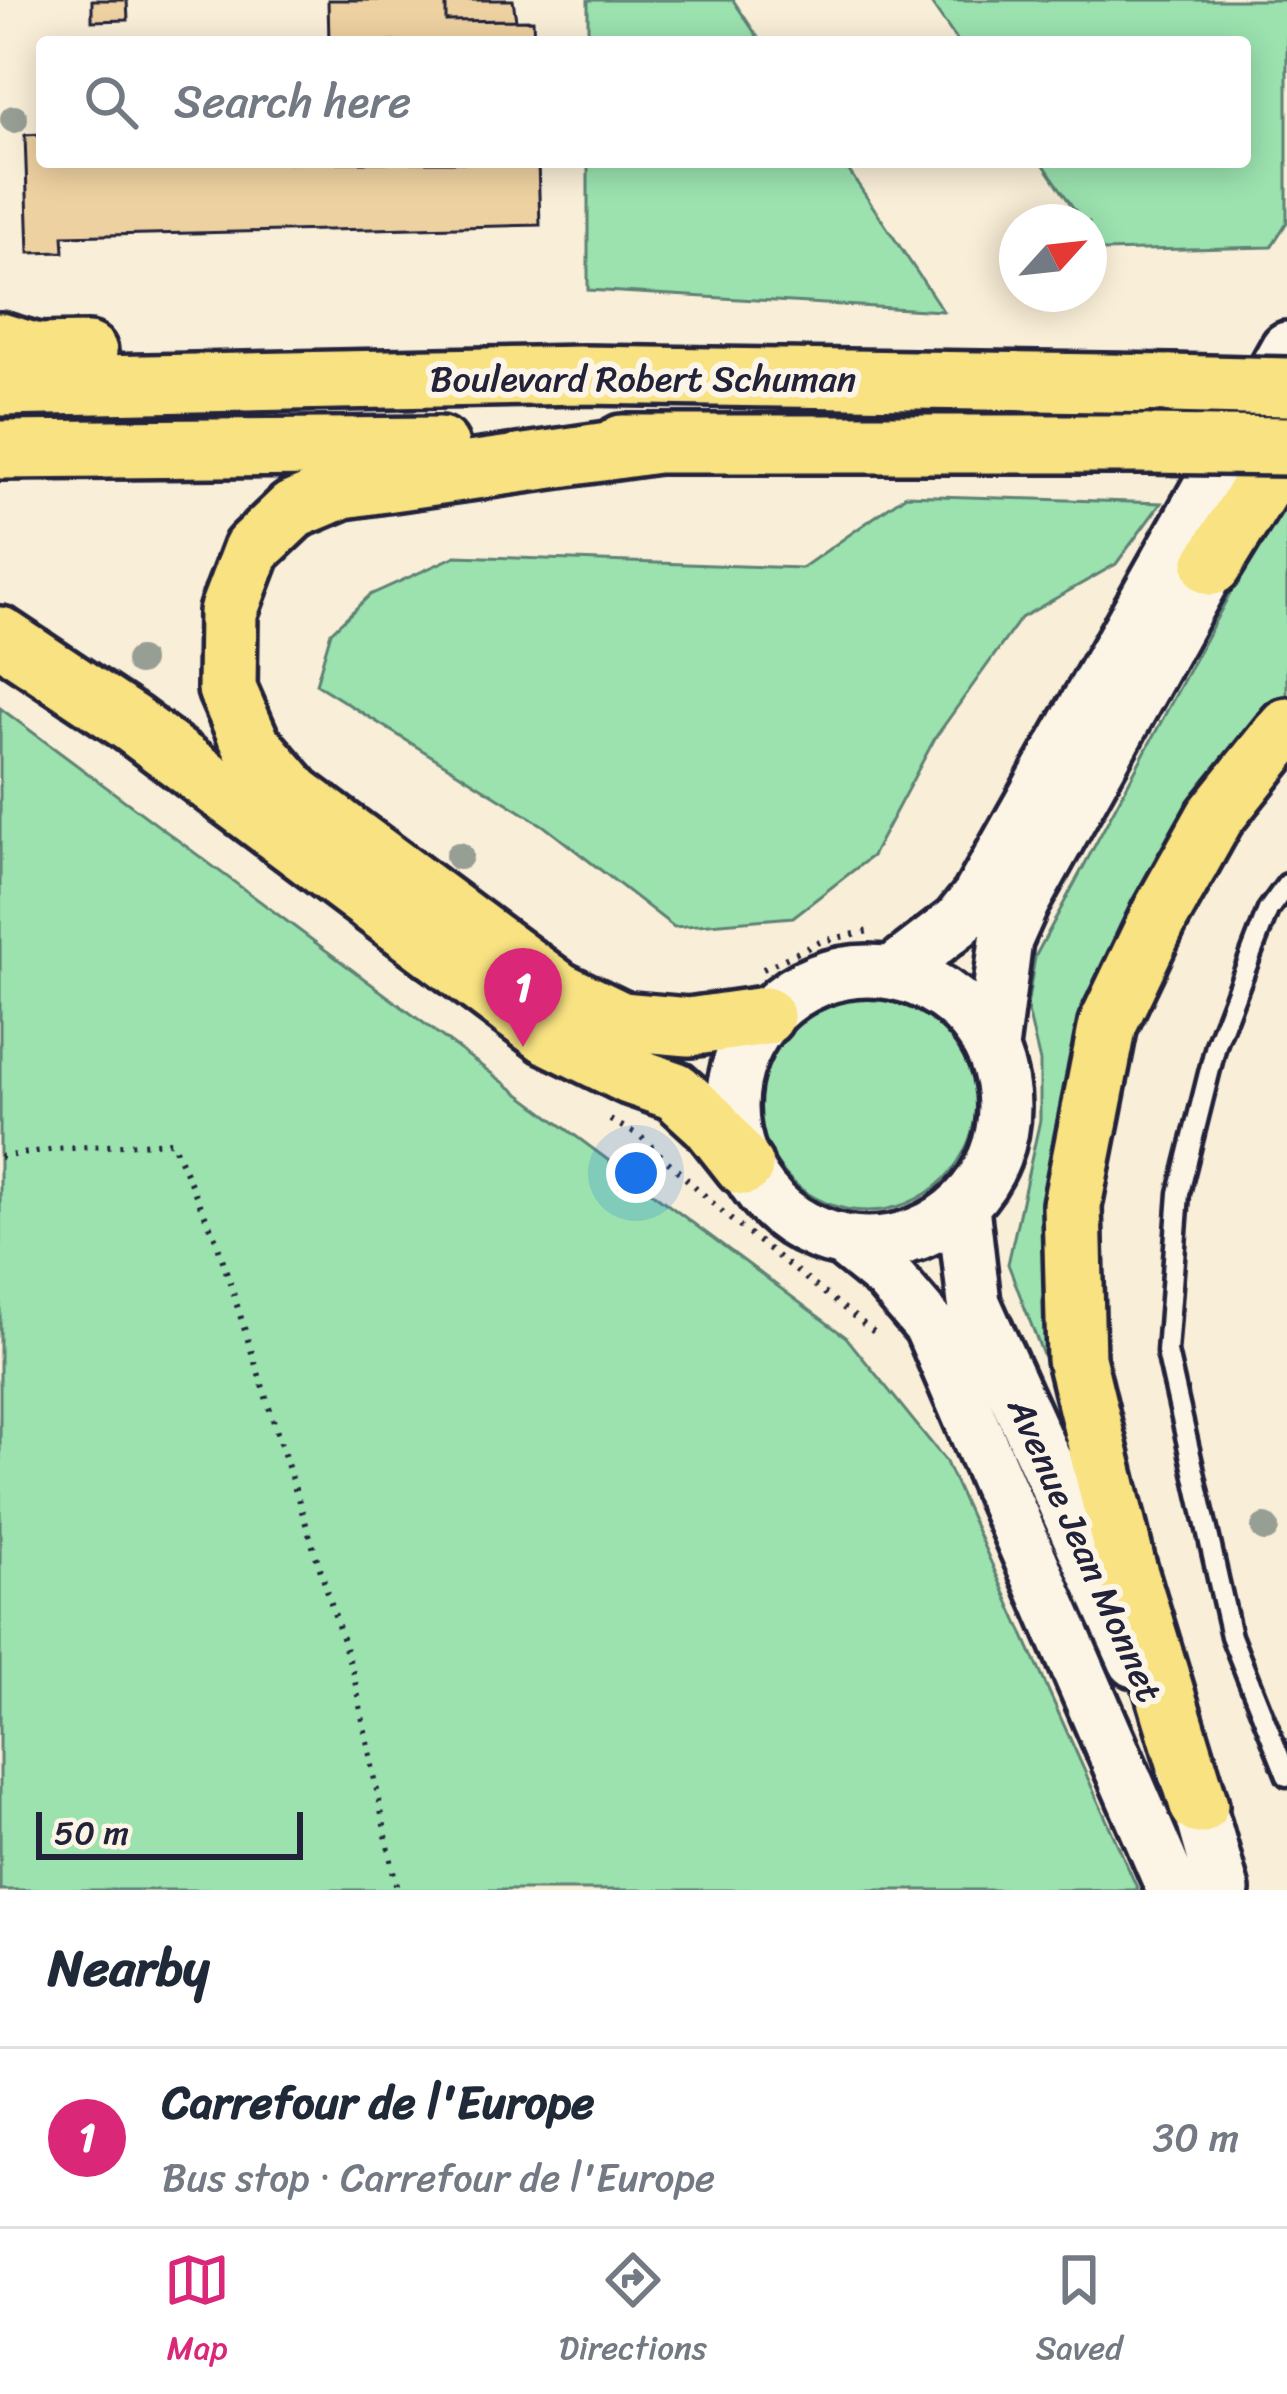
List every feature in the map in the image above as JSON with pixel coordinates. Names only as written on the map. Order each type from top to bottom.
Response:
[{"type":"main road","points":[[0,342],[37,353],[287,347],[583,375]]},
{"type":"main road","points":[[893,972],[958,922],[978,897],[1287,349]]},
{"type":"main road","name":"Boulevard Robert Schuman","points":[[0,387],[583,375],[1287,387]]},
{"type":"main road","points":[[992,1048],[1006,940],[1023,902],[1212,566],[1287,422]]},
{"type":"main road","points":[[656,444],[343,489],[293,509],[252,549],[227,612],[227,689],[251,744],[296,795],[559,991],[621,1021],[689,1027],[765,1016]]},
{"type":"main road","points":[[1212,566],[1287,445]]},
{"type":"main road","name":"Boulevard Robert Schuman","points":[[0,450],[1287,445]]},
{"type":"main road","points":[[0,636],[131,723],[536,1027],[629,1075],[675,1091],[710,1123],[762,1194],[814,1234],[846,1243],[888,1243],[928,1231],[963,1208],[989,1173],[1004,1132],[1005,1089],[992,1048],[975,1020],[952,998],[924,982],[893,972],[858,970],[824,977],[792,993],[765,1016],[744,1050],[733,1088],[733,1128],[744,1166]]},
{"type":"main road","points":[[1199,1805],[1126,1564],[1076,1359],[1072,1205],[1108,1024],[1160,914],[1215,817],[1287,727]]},
{"type":"main road","name":"Avenue Jean Monnet","points":[[963,1208],[974,1303],[1199,1805],[1223,1890]]},
{"type":"main road","name":"Avenue Jean Monnet","points":[[846,1243],[888,1276],[930,1326],[1173,1890]]},
{"type":"lane","points":[[1287,884],[1268,910],[1216,1045],[1205,1087],[1179,1193],[1167,1352],[1231,1636],[1287,1776]]},
{"type":"path","points":[[594,1110],[640,1136],[748,1234],[881,1337]]},
{"type":"path","points":[[0,1157],[172,1142],[217,1242],[354,1676],[398,1890]]},
{"type":"green space","points":[[588,0],[733,0],[757,36],[588,36]]},
{"type":"green space","points":[[929,0],[1287,0],[1287,222],[1271,247],[1107,251],[1107,204],[1071,204],[1046,168],[1251,168],[1251,36],[954,36]]},
{"type":"green space","points":[[588,168],[847,168],[943,311],[588,290]]},
{"type":"green space","points":[[1287,487],[1287,700],[1205,790],[1120,926],[1080,1054],[1076,1441],[1008,1264],[1040,1120],[1040,1062],[1027,1007],[1035,957]]},
{"type":"green space","points":[[906,495],[1161,503],[1116,564],[1021,618],[935,738],[872,856],[793,917],[674,927],[544,826],[316,684],[331,632],[370,595],[456,556],[802,568]]},
{"type":"green space","points":[[0,708],[846,1337],[945,1460],[1138,1890],[0,1890]]},
{"type":"green space","points":[[867,993],[909,1001],[944,1025],[968,1060],[976,1102],[968,1144],[944,1179],[909,1203],[867,1211],[825,1203],[790,1179],[766,1144],[758,1102],[766,1060],[790,1025],[825,1001]]},
{"type":"building","points":[[92,0],[127,0],[128,20],[92,21]]},
{"type":"building","points":[[328,0],[446,0],[446,21],[533,20],[534,36],[329,36]]},
{"type":"building","points":[[446,0],[513,0],[516,20],[446,21]]},
{"type":"building","points":[[36,134],[36,168],[538,168],[540,225],[63,236],[64,252],[29,253],[25,135]]},
{"type":"place","name":"Carrefour de l'Europe","points":[[523,1047]]}]
